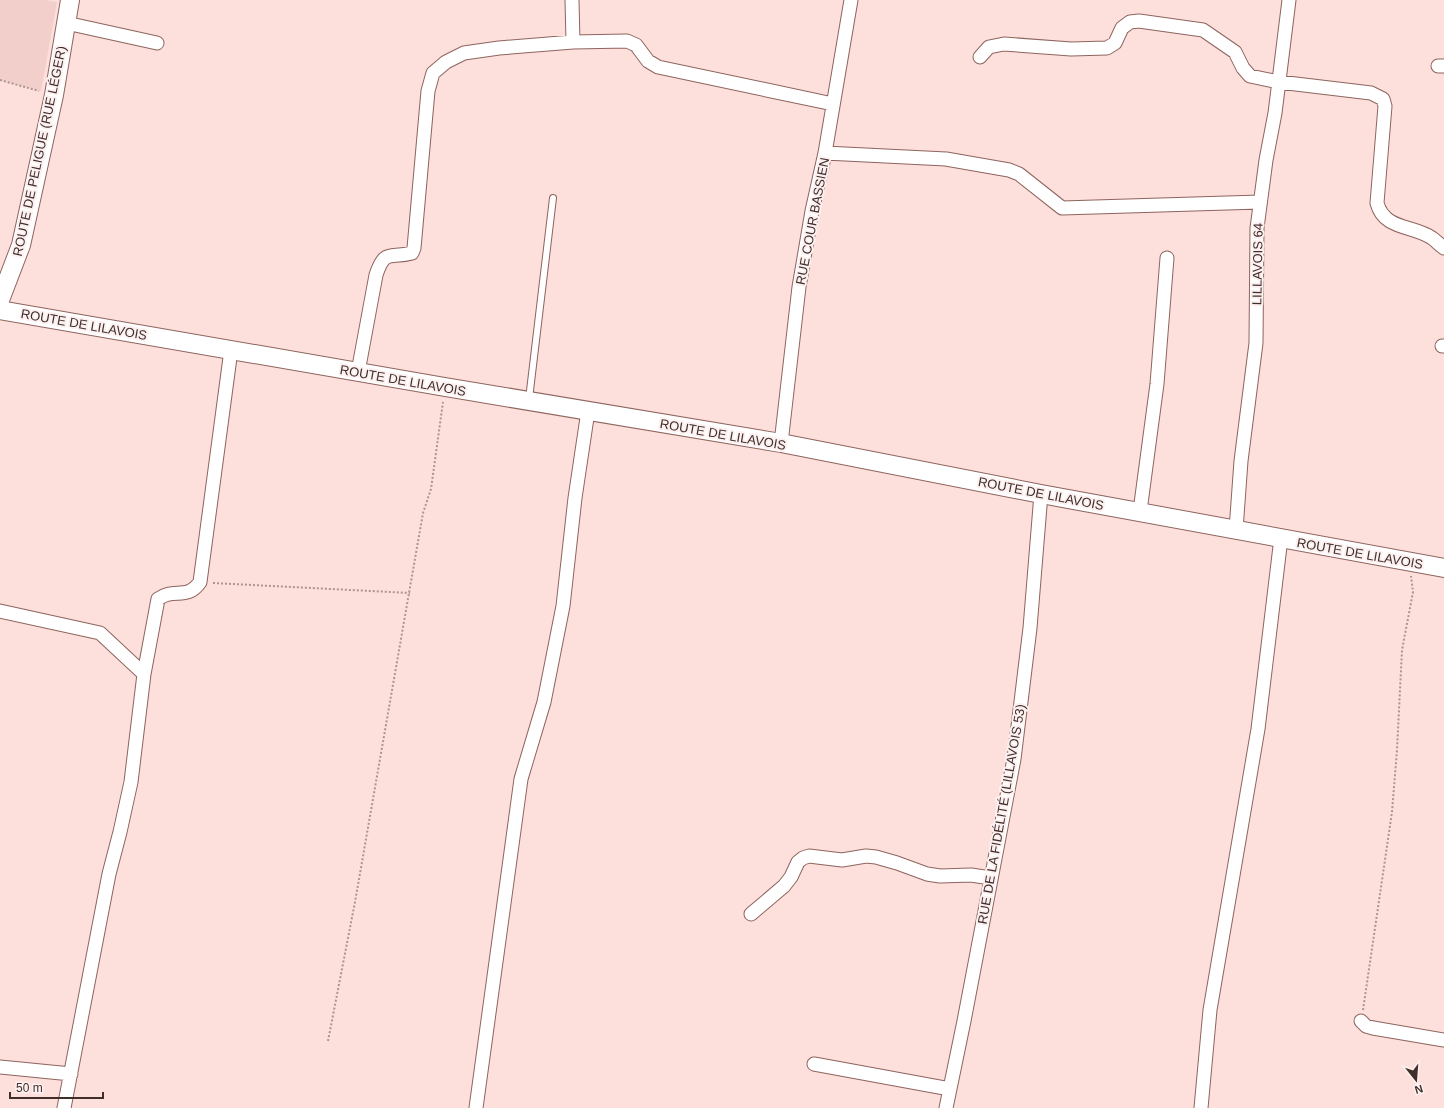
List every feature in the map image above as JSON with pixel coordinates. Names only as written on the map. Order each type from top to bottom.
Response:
[{"type":"main road","name":"ROUTE DE PELIGUE (RUE LÉGER)","points":[[0,300],[21,245],[54,95],[70,0]]},
{"type":"main road","name":"ROUTE DE LILAVOIS","points":[[0,310],[445,387],[781,443],[1042,494],[1444,568]]},
{"type":"street","points":[[572,0],[573,42]]},
{"type":"street","name":"RUE COUR BASSIEN","points":[[781,443],[799,287],[812,211],[825,153],[851,0]]},
{"type":"street","name":"LILLAVOIS 64","points":[[1236,530],[1241,461],[1256,343],[1257,228],[1266,160],[1276,113],[1289,0]]},
{"type":"street","points":[[980,57],[988,47],[1004,44],[1070,49],[1107,48],[1115,43],[1122,28],[1130,22],[1139,21],[1203,30],[1235,52],[1243,68],[1250,76],[1279,82],[1371,93],[1383,99],[1385,106],[1377,203],[1379,211],[1385,218],[1395,224],[1431,237],[1444,248]]},
{"type":"street","points":[[66,23],[157,44]]},
{"type":"street","points":[[358,372],[376,275],[380,263],[384,258],[389,256],[406,255],[412,253],[414,248],[428,99],[433,73],[446,62],[464,54],[499,48],[573,42],[627,41],[636,45],[648,61],[658,67],[833,104]]},
{"type":"street","points":[[825,153],[946,159],[1009,170],[1019,174],[1062,208],[1260,202]]},
{"type":"street","points":[[1140,511],[1157,384],[1167,258]]},
{"type":"street","points":[[64,1108],[109,874],[131,782],[144,674],[158,598],[172,593],[190,592],[200,582],[230,350]]},
{"type":"street","points":[[476,1108],[521,779],[544,702],[563,606],[575,498],[588,411]]},
{"type":"street","name":"RUE DE LA FIDÉLITÉ (LILLAVOIS 53)","points":[[946,1108],[1014,759],[1030,628],[1042,494]]},
{"type":"street","points":[[1201,1108],[1210,1010],[1258,729],[1281,538]]},
{"type":"street","points":[[0,611],[100,633],[144,674]]},
{"type":"street","points":[[751,914],[784,886],[791,877],[798,862],[809,856],[842,860],[866,856],[876,857],[926,874],[940,876],[971,875],[991,878]]},
{"type":"street","points":[[1361,1021],[1366,1026],[1373,1028],[1444,1040]]},
{"type":"street","points":[[814,1064],[950,1089]]},
{"type":"street","points":[[0,1067],[71,1074]]},
{"type":"lane","points":[[529,401],[554,198]]},
{"type":"path","points":[[0,80],[54,95]]},
{"type":"path","points":[[328,1041],[355,902],[423,513],[431,489],[445,387]]},
{"type":"path","points":[[1361,1021],[1392,812],[1402,650],[1413,592],[1411,574],[1412,562]]},
{"type":"path","points":[[200,582],[410,593]]},
{"type":"shaded area","points":[[0,0],[45,0],[57,2],[41,91],[0,80]]}]
